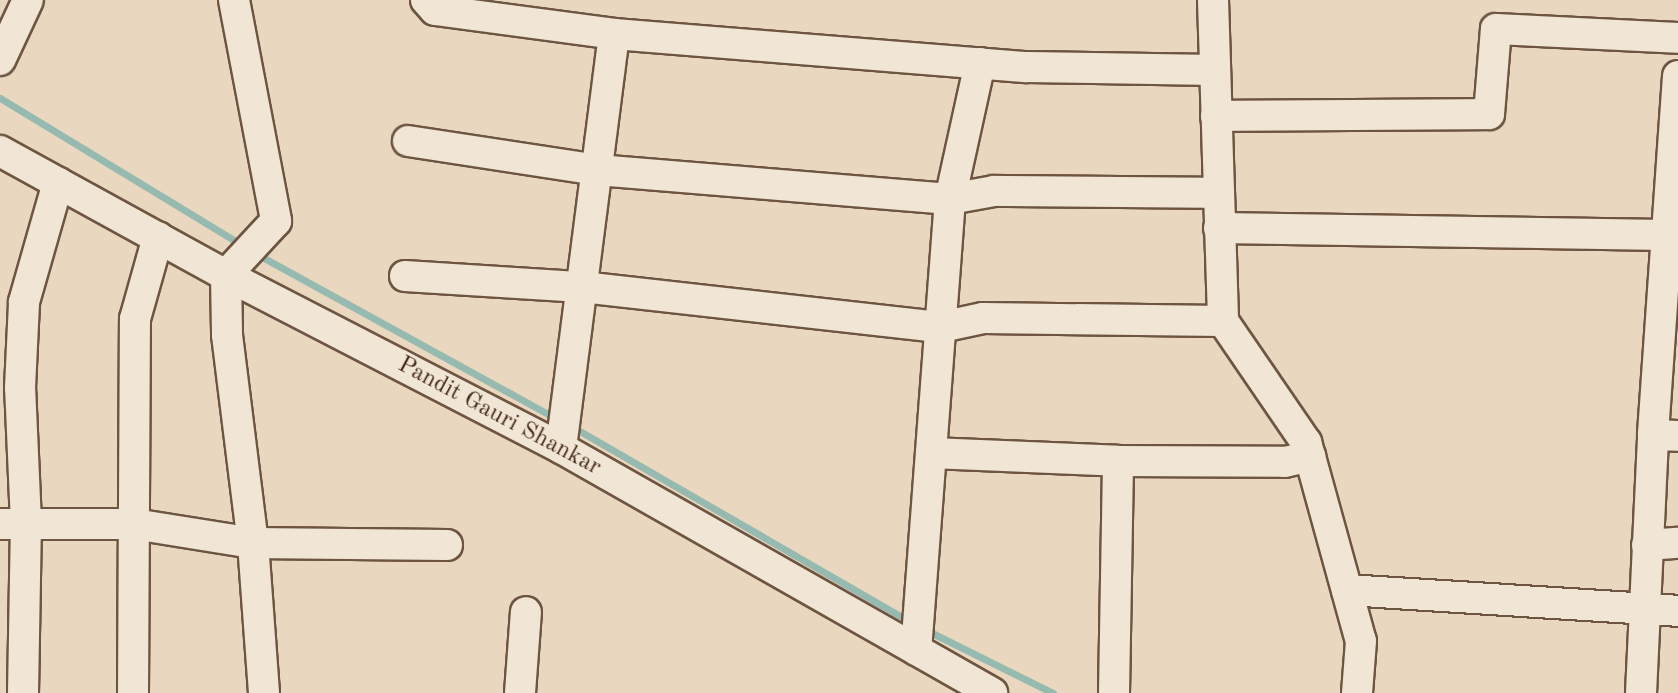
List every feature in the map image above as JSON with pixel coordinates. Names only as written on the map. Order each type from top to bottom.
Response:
[{"type":"street","points":[[0,60],[28,0]]},
{"type":"street","points":[[234,0],[276,221],[226,275],[227,335],[253,543],[264,693]]},
{"type":"street","points":[[1213,0],[1223,321],[1306,442],[1361,641],[1357,693]]},
{"type":"street","points":[[432,3],[614,34],[980,63],[1215,70]]},
{"type":"street","points":[[1216,116],[1489,114],[1496,29],[1678,38]]},
{"type":"street","points":[[561,448],[614,34]]},
{"type":"street","points":[[916,650],[950,199],[980,63]]},
{"type":"street","points":[[1641,693],[1647,545],[1665,435],[1667,235],[1678,76]]},
{"type":"street","points":[[408,141],[597,170],[950,199],[994,191],[1218,193]]},
{"type":"street","name":"Pandit Gauri Shankar","points":[[0,151],[226,275],[561,448],[992,693]]},
{"type":"street","points":[[23,693],[13,523],[24,302],[58,183]]},
{"type":"street","points":[[1219,228],[1667,235]]},
{"type":"street","points":[[133,693],[135,318],[158,237]]},
{"type":"street","points":[[405,276],[582,287],[940,327],[983,318],[1223,321]]},
{"type":"street","points":[[931,453],[1118,461],[1285,462],[1310,456]]},
{"type":"street","points":[[1114,693],[1118,461]]},
{"type":"street","points":[[13,523],[134,524],[253,543],[447,545]]},
{"type":"street","points":[[1647,545],[1678,543]]},
{"type":"street","points":[[1347,590],[1678,611]]},
{"type":"street","points":[[520,693],[526,612]]},
{"type":"waterway","points":[[0,98],[245,247]]},
{"type":"waterway","points":[[255,253],[557,419]]},
{"type":"waterway","points":[[571,426],[912,623]]},
{"type":"waterway","points":[[926,630],[1053,693]]}]
